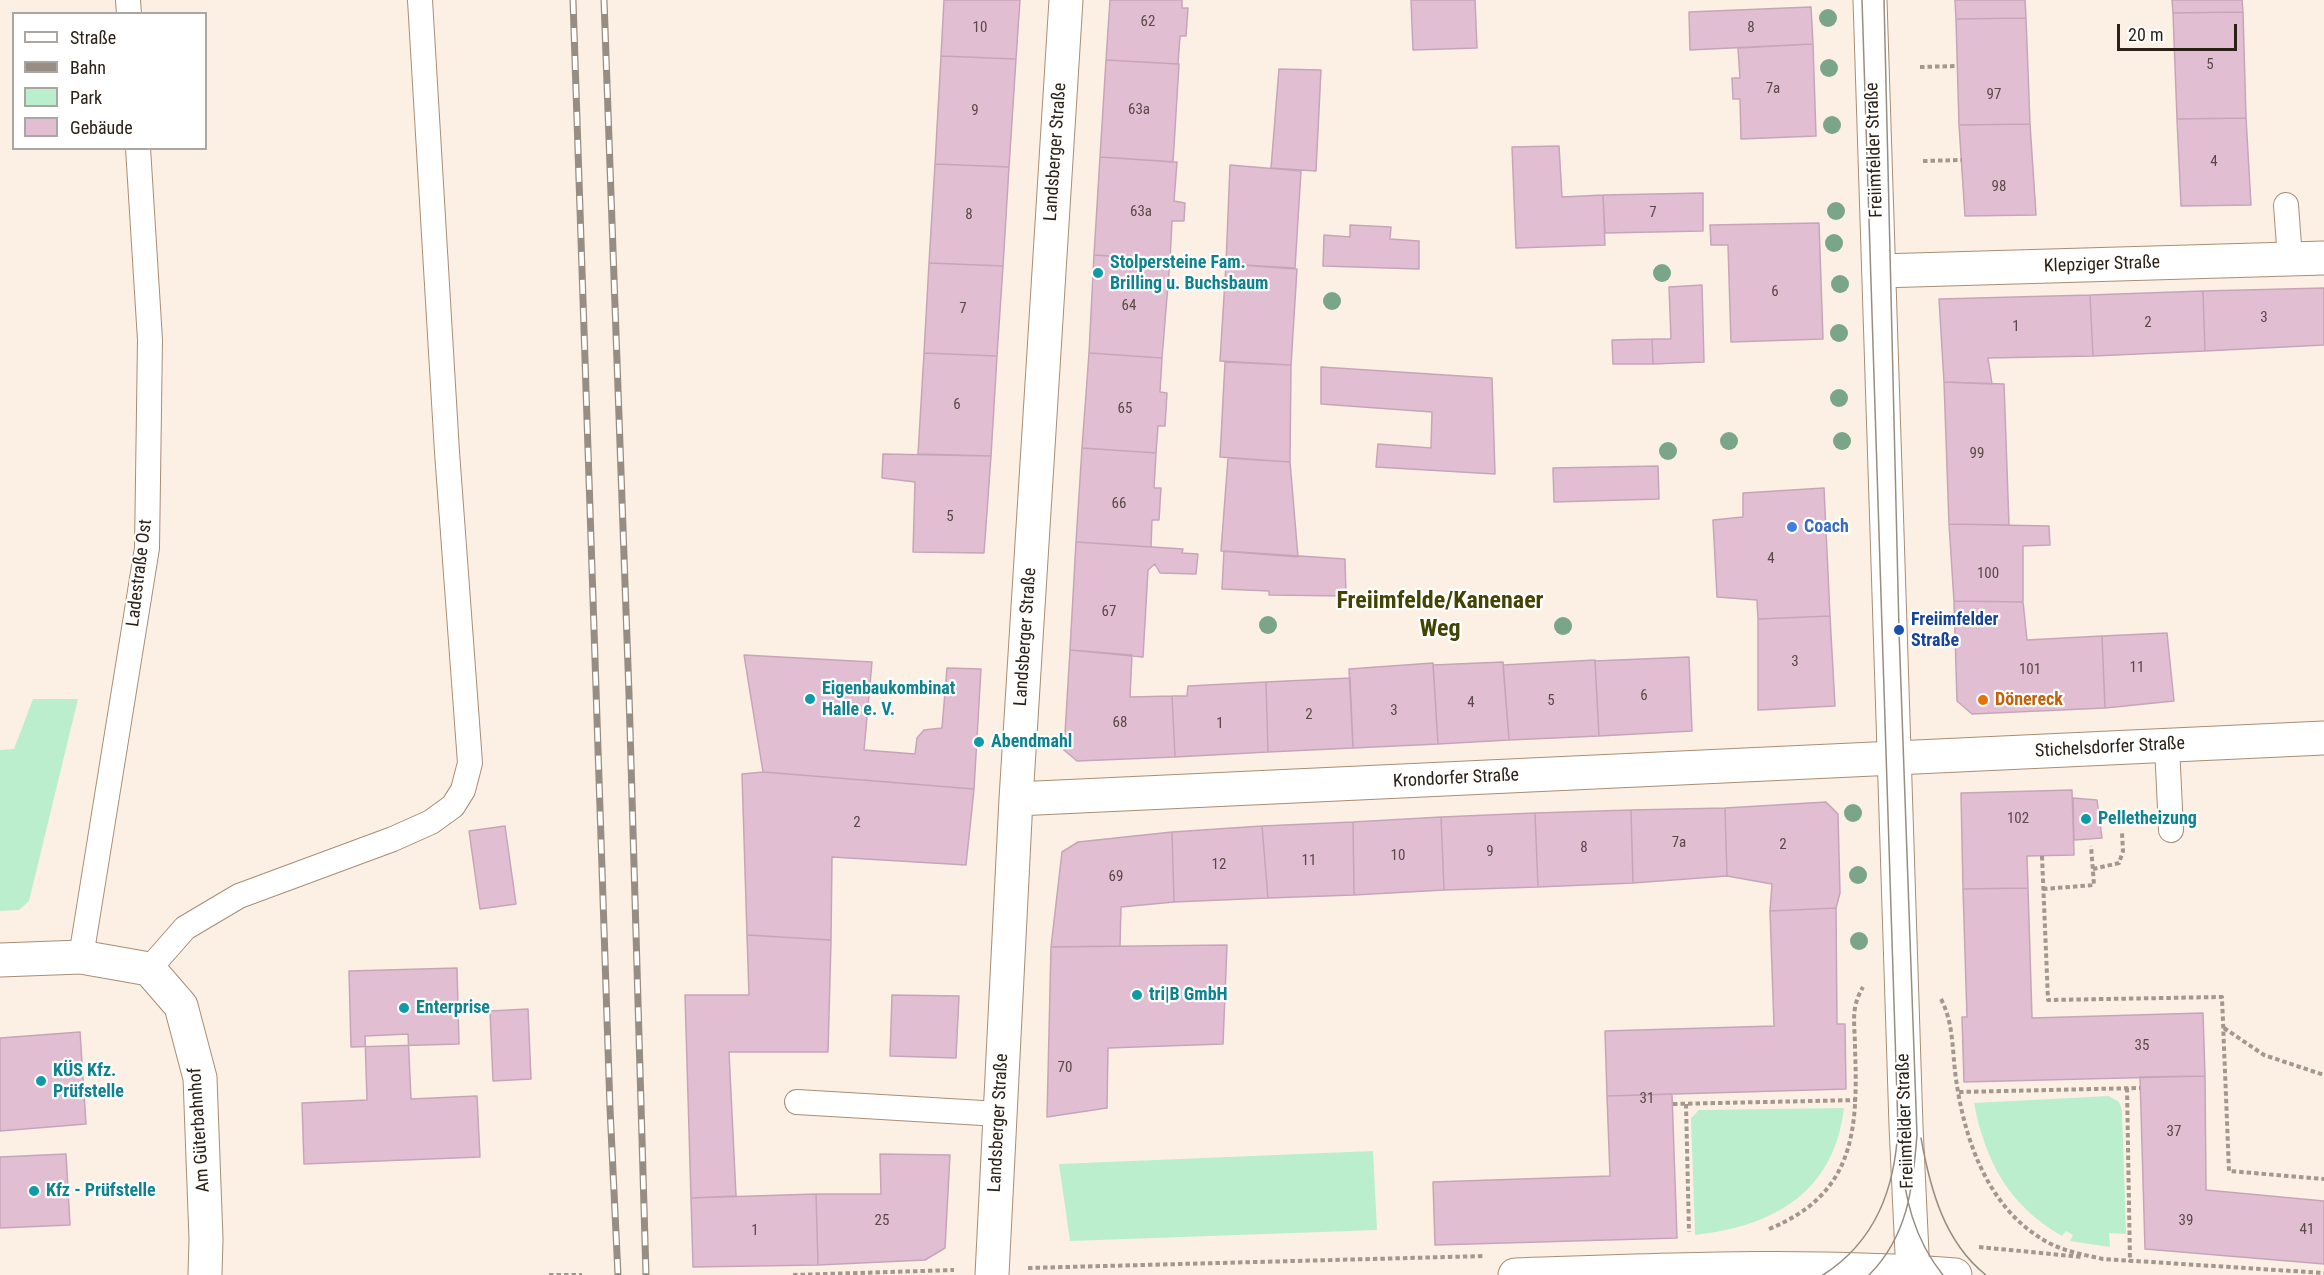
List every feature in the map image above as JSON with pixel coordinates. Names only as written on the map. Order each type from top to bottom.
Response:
[{"type":"street","name":"Landsberger Straße","points":[[992,1272],[1017,799],[1066,0]]},
{"type":"street","name":"Freiimfelder Straße","points":[[1870,0],[1906,1126],[1913,1273]]},
{"type":"street","name":"Klepziger Straße","points":[[1879,271],[2324,258]]},
{"type":"street","name":"Stichelsdorfer Straße","points":[[1896,759],[2324,738]]},
{"type":"street","name":"Krondorfer Straße","points":[[1017,799],[1896,759]]},
{"type":"street","points":[[0,960],[81,957],[149,969]]},
{"type":"street","name":"Am Güterbahnhof","points":[[149,969],[181,1006],[200,1078],[205,1204],[205,1275]]},
{"type":"street","points":[[1515,1275],[1698,1269],[1834,1268],[1955,1275]]},
{"type":"lane","points":[[149,969],[185,928],[239,896],[393,839],[431,822],[453,806],[464,790],[470,763],[447,452],[420,0]]},
{"type":"lane","name":"Ladestraße Ost","points":[[81,957],[147,548],[150,340],[138,150]]},
{"type":"lane","points":[[2286,205],[2290,259]]},
{"type":"lane","points":[[2167,746],[2171,830]]},
{"type":"lane","points":[[797,1102],[999,1114]]},
{"type":"path","points":[[1920,67],[1957,66]]},
{"type":"path","points":[[1923,161],[1962,160]]},
{"type":"path","points":[[2093,868],[2119,862],[2123,851],[2122,833]]},
{"type":"path","points":[[2043,889],[2094,885],[2091,846]]},
{"type":"path","points":[[2042,856],[2048,1000],[2222,997],[2229,1171],[2324,1179]]},
{"type":"path","points":[[1762,1232],[1800,1215],[1818,1200],[1833,1183],[1849,1150],[1857,1100],[1854,1002]]},
{"type":"path","points":[[1950,1017],[1959,1092],[1984,1176],[2010,1215],[2050,1244],[2072,1253],[2130,1262],[2324,1273]]},
{"type":"path","points":[[2223,1028],[2264,1055],[2324,1075]]},
{"type":"path","points":[[2127,1088],[2130,1262]]},
{"type":"path","points":[[1959,1092],[2140,1088]]},
{"type":"path","points":[[1672,1104],[1857,1100]]},
{"type":"path","points":[[1686,1104],[1689,1238]]},
{"type":"path","points":[[793,1275],[992,1272],[1487,1256]]},
{"type":"path","points":[[549,1275],[582,1275]]},
{"type":"green space","points":[[33,699],[78,699],[29,901],[19,910],[0,911],[0,750],[14,749]]},
{"type":"green space","points":[[2109,1096],[2119,1102],[2122,1110],[2126,1234],[2109,1233],[2110,1247],[2070,1241],[2073,1235],[2066,1231],[2062,1236],[2027,1211],[2002,1180],[1993,1163],[1985,1144],[1974,1103]]},
{"type":"green space","points":[[1844,1108],[1838,1137],[1828,1162],[1814,1183],[1796,1200],[1775,1213],[1751,1223],[1695,1235],[1691,1118],[1699,1110]]},
{"type":"green space","points":[[1373,1151],[1377,1230],[1070,1241],[1059,1164]]},
{"type":"building","points":[[944,0],[1020,0],[1016,59],[941,56]]},
{"type":"building","points":[[1110,0],[1182,0],[1182,8],[1188,8],[1186,36],[1180,36],[1178,64],[1106,60]]},
{"type":"building","points":[[1411,0],[1475,0],[1477,48],[1413,50]]},
{"type":"building","points":[[1955,0],[2025,0],[2026,18],[1956,19]]},
{"type":"building","points":[[2172,0],[2242,0],[2243,12],[2173,13]]},
{"type":"building","points":[[1811,7],[1813,44],[1690,50],[1689,12]]},
{"type":"building","points":[[2243,12],[2246,118],[2177,119],[2173,13]]},
{"type":"building","points":[[2026,18],[2030,124],[1959,125],[1956,19]]},
{"type":"building","points":[[1813,44],[1816,136],[1741,139],[1740,99],[1733,99],[1732,78],[1740,78],[1738,48]]},
{"type":"building","points":[[941,56],[1016,59],[1009,167],[935,164]]},
{"type":"building","points":[[1106,60],[1179,64],[1173,162],[1100,157]]},
{"type":"building","points":[[1279,69],[1321,70],[1316,171],[1271,168]]},
{"type":"building","points":[[2246,118],[2251,205],[2181,206],[2177,119]]},
{"type":"building","points":[[2030,124],[2036,215],[1965,216],[1959,125]]},
{"type":"building","points":[[1559,146],[1562,197],[1603,195],[1605,245],[1516,248],[1512,147]]},
{"type":"building","points":[[1100,157],[1177,162],[1174,201],[1185,203],[1184,221],[1172,221],[1170,260],[1094,255]]},
{"type":"building","points":[[935,164],[1009,167],[1003,266],[929,263]]},
{"type":"building","points":[[1230,165],[1301,171],[1295,268],[1226,264]]},
{"type":"building","points":[[1703,193],[1703,231],[1605,233],[1603,195]]},
{"type":"building","points":[[1819,223],[1823,339],[1731,342],[1728,245],[1711,245],[1710,225]]},
{"type":"building","points":[[1350,225],[1391,227],[1390,239],[1419,241],[1419,269],[1323,266],[1324,235],[1350,237]]},
{"type":"building","points":[[1094,255],[1170,260],[1162,358],[1089,353]]},
{"type":"building","points":[[929,263],[1003,266],[997,356],[924,353]]},
{"type":"building","points":[[1226,264],[1297,269],[1291,365],[1220,361]]},
{"type":"building","points":[[1702,285],[1704,362],[1653,364],[1652,339],[1671,339],[1669,287]]},
{"type":"building","points":[[2324,288],[2324,345],[2205,351],[2203,291]]},
{"type":"building","points":[[2203,291],[2205,351],[2093,356],[2090,295]]},
{"type":"building","points":[[2090,295],[2093,356],[1988,358],[1992,384],[1944,382],[1939,299]]},
{"type":"building","points":[[1652,339],[1653,364],[1613,364],[1612,340]]},
{"type":"building","points":[[924,353],[997,356],[991,456],[918,454]]},
{"type":"building","points":[[1089,353],[1162,358],[1160,392],[1167,393],[1165,426],[1158,426],[1156,453],[1082,448]]},
{"type":"building","points":[[1225,362],[1291,365],[1290,462],[1220,457]]},
{"type":"building","points":[[1321,367],[1492,378],[1495,474],[1376,467],[1378,444],[1431,448],[1432,412],[1321,404]]},
{"type":"building","points":[[1944,382],[2004,384],[2009,525],[1949,524]]},
{"type":"building","points":[[1082,448],[1156,453],[1154,488],[1161,488],[1159,520],[1152,520],[1151,547],[1076,542]]},
{"type":"building","points":[[883,454],[991,456],[984,553],[913,552],[915,482],[882,478]]},
{"type":"building","points":[[1228,458],[1290,462],[1298,557],[1221,551]]},
{"type":"building","points":[[1658,466],[1659,499],[1554,502],[1553,468]]},
{"type":"building","points":[[1824,488],[1830,616],[1758,619],[1757,600],[1717,597],[1713,520],[1743,517],[1743,493]]},
{"type":"building","points":[[1949,524],[2049,526],[2050,545],[2023,546],[2023,602],[1954,601]]},
{"type":"building","points":[[1076,542],[1183,549],[1182,553],[1198,554],[1196,574],[1160,573],[1155,564],[1148,570],[1143,657],[1070,650]]},
{"type":"building","points":[[1224,551],[1345,559],[1346,596],[1269,595],[1269,591],[1222,589]]},
{"type":"building","points":[[1954,601],[2023,602],[2027,640],[2102,636],[2105,708],[1972,714],[1957,701]]},
{"type":"building","points":[[1830,616],[1835,706],[1758,710],[1758,619]]},
{"type":"building","points":[[2167,633],[2174,701],[2105,708],[2102,636]]},
{"type":"building","points":[[1070,650],[1132,655],[1130,697],[1172,696],[1175,757],[1077,761],[1064,750]]},
{"type":"building","name":"Eigenbaukombinat Halle e. V.","points":[[744,655],[872,662],[864,750],[915,754],[917,738],[924,730],[942,728],[947,668],[981,669],[974,789],[763,772]]},
{"type":"building","points":[[1689,657],[1692,731],[1599,736],[1595,661]]},
{"type":"building","points":[[1595,660],[1599,736],[1509,740],[1503,665]]},
{"type":"building","points":[[1503,662],[1509,740],[1438,744],[1433,665]]},
{"type":"building","points":[[1433,663],[1438,744],[1353,748],[1349,669]]},
{"type":"building","points":[[1350,678],[1353,748],[1268,752],[1266,682]]},
{"type":"building","points":[[1266,682],[1268,752],[1175,757],[1172,696],[1187,696],[1188,686]]},
{"type":"building","points":[[763,772],[974,789],[966,865],[832,857],[831,940],[747,935],[742,774]]},
{"type":"building","points":[[2072,790],[2074,855],[2027,856],[2028,888],[1963,889],[1961,793]]},
{"type":"building","name":"Pelletheizung","points":[[2073,798],[2097,800],[2102,838],[2074,840]]},
{"type":"building","points":[[1826,802],[1838,814],[1840,893],[1836,908],[1770,911],[1772,884],[1727,876],[1725,808]]},
{"type":"building","points":[[1725,808],[1727,876],[1633,883],[1631,810]]},
{"type":"building","points":[[1631,810],[1633,883],[1538,887],[1535,813]]},
{"type":"building","points":[[1535,813],[1538,887],[1444,890],[1441,817]]},
{"type":"building","points":[[1441,817],[1444,890],[1354,895],[1353,822]]},
{"type":"building","points":[[1353,822],[1354,895],[1268,898],[1262,826]]},
{"type":"building","points":[[505,826],[516,904],[480,909],[469,831]]},
{"type":"building","points":[[1262,826],[1268,898],[1174,902],[1172,832]]},
{"type":"building","points":[[1172,832],[1174,902],[1121,907],[1120,946],[1051,947],[1062,852],[1078,842]]},
{"type":"building","points":[[2028,888],[2032,1018],[2203,1013],[2205,1076],[1964,1082],[1962,1017],[1967,1017],[1963,889]]},
{"type":"building","points":[[1836,908],[1837,1024],[1845,1024],[1846,1089],[1607,1096],[1605,1031],[1774,1026],[1770,911]]},
{"type":"building","points":[[747,935],[831,940],[828,1052],[729,1052],[736,1196],[691,1198],[685,995],[749,995]]},
{"type":"building","name":"tri|B GmbH","points":[[1227,945],[1223,1044],[1108,1048],[1107,1108],[1047,1117],[1051,947]]},
{"type":"building","name":"Enterprise","points":[[457,968],[459,1044],[351,1047],[349,971]]},
{"type":"building","points":[[892,995],[959,996],[956,1058],[890,1056]]},
{"type":"building","points":[[528,1009],[531,1079],[493,1081],[490,1011]]},
{"type":"building","name":"KÜS Kfz. Prüfstelle","points":[[80,1032],[86,1124],[0,1131],[0,1038]]},
{"type":"building","points":[[408,1034],[411,1099],[477,1096],[480,1157],[304,1164],[302,1103],[367,1100],[365,1036]]},
{"type":"building","points":[[2205,1076],[2206,1190],[2324,1201],[2324,1264],[2145,1249],[2140,1077]]},
{"type":"building","points":[[1672,1094],[1677,1238],[1435,1245],[1433,1182],[1610,1176],[1607,1096]]},
{"type":"building","name":"Kfz - Prüfstelle","points":[[66,1154],[70,1225],[0,1228],[0,1157]]},
{"type":"building","points":[[880,1154],[950,1155],[945,1248],[925,1260],[818,1265],[816,1194],[881,1194]]},
{"type":"building","points":[[816,1194],[818,1265],[693,1267],[691,1198]]},
{"type":"tram line","points":[[1823,1275],[1857,1246],[1879,1211],[1892,1172],[1898,1128],[1862,0]]},
{"type":"tram line","points":[[1869,1275],[1892,1244],[1906,1210],[1917,1135],[1899,630],[1884,0]]},
{"type":"tram line","points":[[1921,1138],[1934,1195],[1949,1230],[1959,1247],[1986,1275]]},
{"type":"tram line","points":[[1901,1152],[1912,1217],[1925,1247],[1943,1275]]},
{"type":"railway","points":[[573,0],[610,1108],[618,1275]]},
{"type":"railway","points":[[604,0],[629,694],[646,1275]]},
{"type":"place","name":"Stolpersteine Fam. Brilling u. Buchsbaum","points":[[1098,273]]},
{"type":"place","name":"Coach","points":[[1792,527]]},
{"type":"place","name":"Freiimfelder Straße","points":[[1899,630]]},
{"type":"place","name":"Eigenbaukombinat Halle e. V.","points":[[810,699]]},
{"type":"place","name":"Dönereck","points":[[1983,700]]},
{"type":"place","name":"Abendmahl","points":[[979,742]]},
{"type":"place","name":"Pelletheizung","points":[[2086,819]]},
{"type":"place","name":"tri|B GmbH","points":[[1137,995]]},
{"type":"place","name":"Enterprise","points":[[404,1008]]},
{"type":"place","name":"KÜS Kfz. Prüfstelle","points":[[41,1081]]},
{"type":"place","name":"Kfz - Prüfstelle","points":[[34,1191]]},
{"type":"district","name":"Freiimfelde/Kanenaer Weg","points":[[1440,616]]}]
